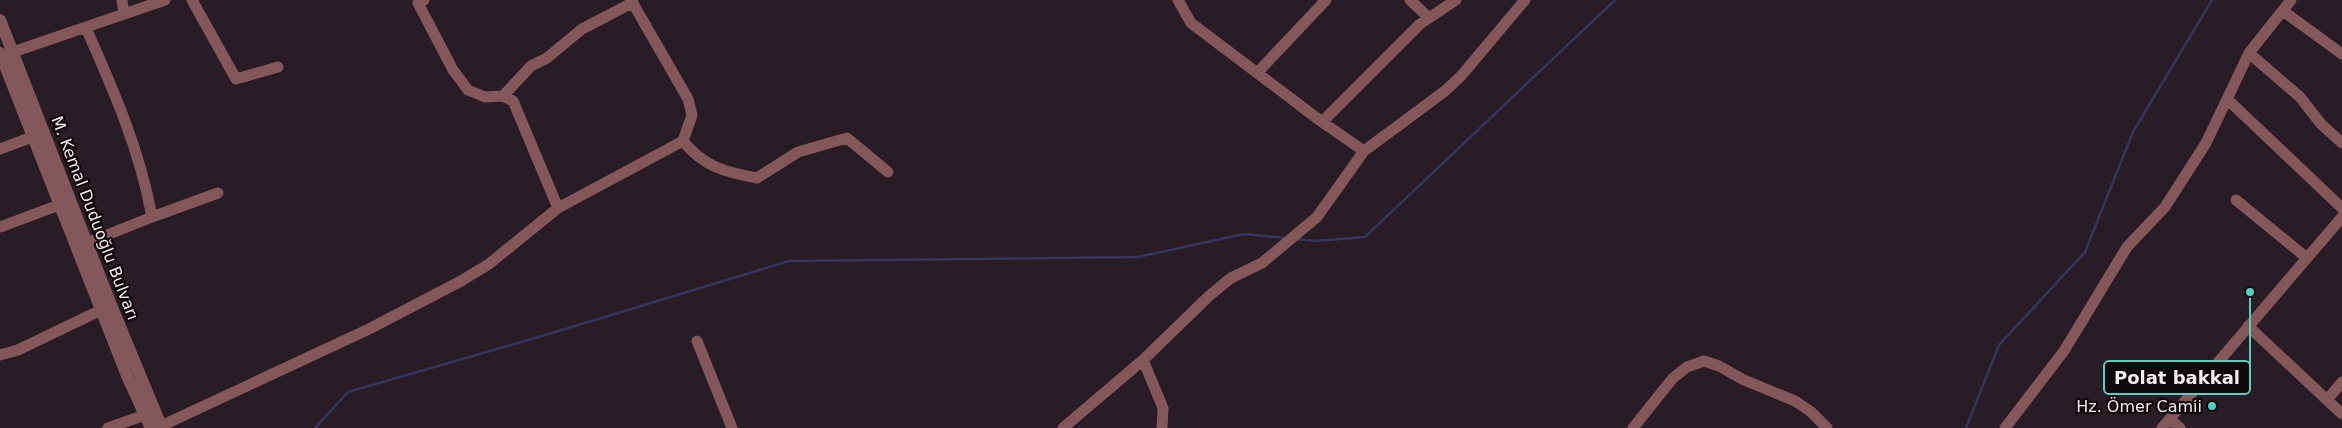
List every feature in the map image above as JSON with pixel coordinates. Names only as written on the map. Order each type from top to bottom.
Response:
[{"type":"street","points":[[122,0],[124,14]]},
{"type":"street","points":[[4,54],[165,0]]},
{"type":"street","points":[[192,0],[236,79],[278,67]]},
{"type":"street","points":[[1178,0],[1191,22],[1322,122],[1364,151]]},
{"type":"street","points":[[1257,73],[1326,0]]},
{"type":"street","points":[[1410,0],[1428,17]]},
{"type":"street","points":[[1322,122],[1428,17],[1456,0]]},
{"type":"street","points":[[1063,428],[1143,360],[1209,296],[1231,278],[1262,263],[1317,217],[1364,151],[1445,91],[1461,76],[1525,0]]},
{"type":"street","points":[[2005,428],[2064,351],[2127,247],[2165,207],[2206,143],[2248,53],[2291,0]]},
{"type":"street","points":[[417,1],[453,70],[468,90],[484,97],[502,96],[512,101],[558,208]]},
{"type":"street","points":[[158,428],[361,333],[461,281],[489,264],[558,208],[682,141],[692,115],[688,99],[630,1],[582,29],[547,58],[531,66],[502,96]]},
{"type":"street","points":[[2284,11],[2342,54]]},
{"type":"street","name":"M. Kemal Duduoğlu Bulvarı","points":[[0,20],[4,54],[32,137],[101,310],[158,428]]},
{"type":"street","points":[[86,28],[117,100],[145,177],[152,217]]},
{"type":"street","points":[[2248,53],[2300,97],[2321,124],[2342,143]]},
{"type":"street","name":"M. Kemal Duduoğlu Bulvarı","points":[[4,54],[87,243],[150,413]]},
{"type":"street","points":[[2226,99],[2342,208]]},
{"type":"street","points":[[0,149],[32,137]]},
{"type":"street","points":[[682,141],[695,156],[710,165],[733,174],[757,178],[798,152],[847,138],[888,172]]},
{"type":"street","points":[[87,243],[218,193]]},
{"type":"street","points":[[2236,200],[2307,258]]},
{"type":"street","points":[[0,227],[59,205]]},
{"type":"street","points":[[2162,428],[2342,217]]},
{"type":"street","points":[[0,355],[18,350],[101,310]]},
{"type":"street","points":[[2248,326],[2342,414]]},
{"type":"street","points":[[697,341],[732,428]]},
{"type":"street","points":[[1143,360],[1163,408],[1162,428]]},
{"type":"street","points":[[1633,428],[1673,378],[1687,367],[1704,361],[1795,401],[1810,411],[1827,428]]},
{"type":"street","points":[[2327,400],[2342,382]]},
{"type":"street","points":[[108,428],[150,413]]},
{"type":"street","points":[[2170,418],[2180,428]]},
{"type":"waterway","points":[[1296,239],[1315,241],[1365,237],[1615,0]]},
{"type":"waterway","points":[[1966,428],[1999,345],[2085,252],[2133,132],[2212,0]]},
{"type":"waterway","points":[[315,428],[348,392],[542,336],[789,261],[1138,257],[1244,234],[1286,238]]},
{"type":"place","name":"Polat bakkal","points":[[2250,292]]},
{"type":"place","name":"Hz. Ömer Camii","points":[[2212,406]]}]
